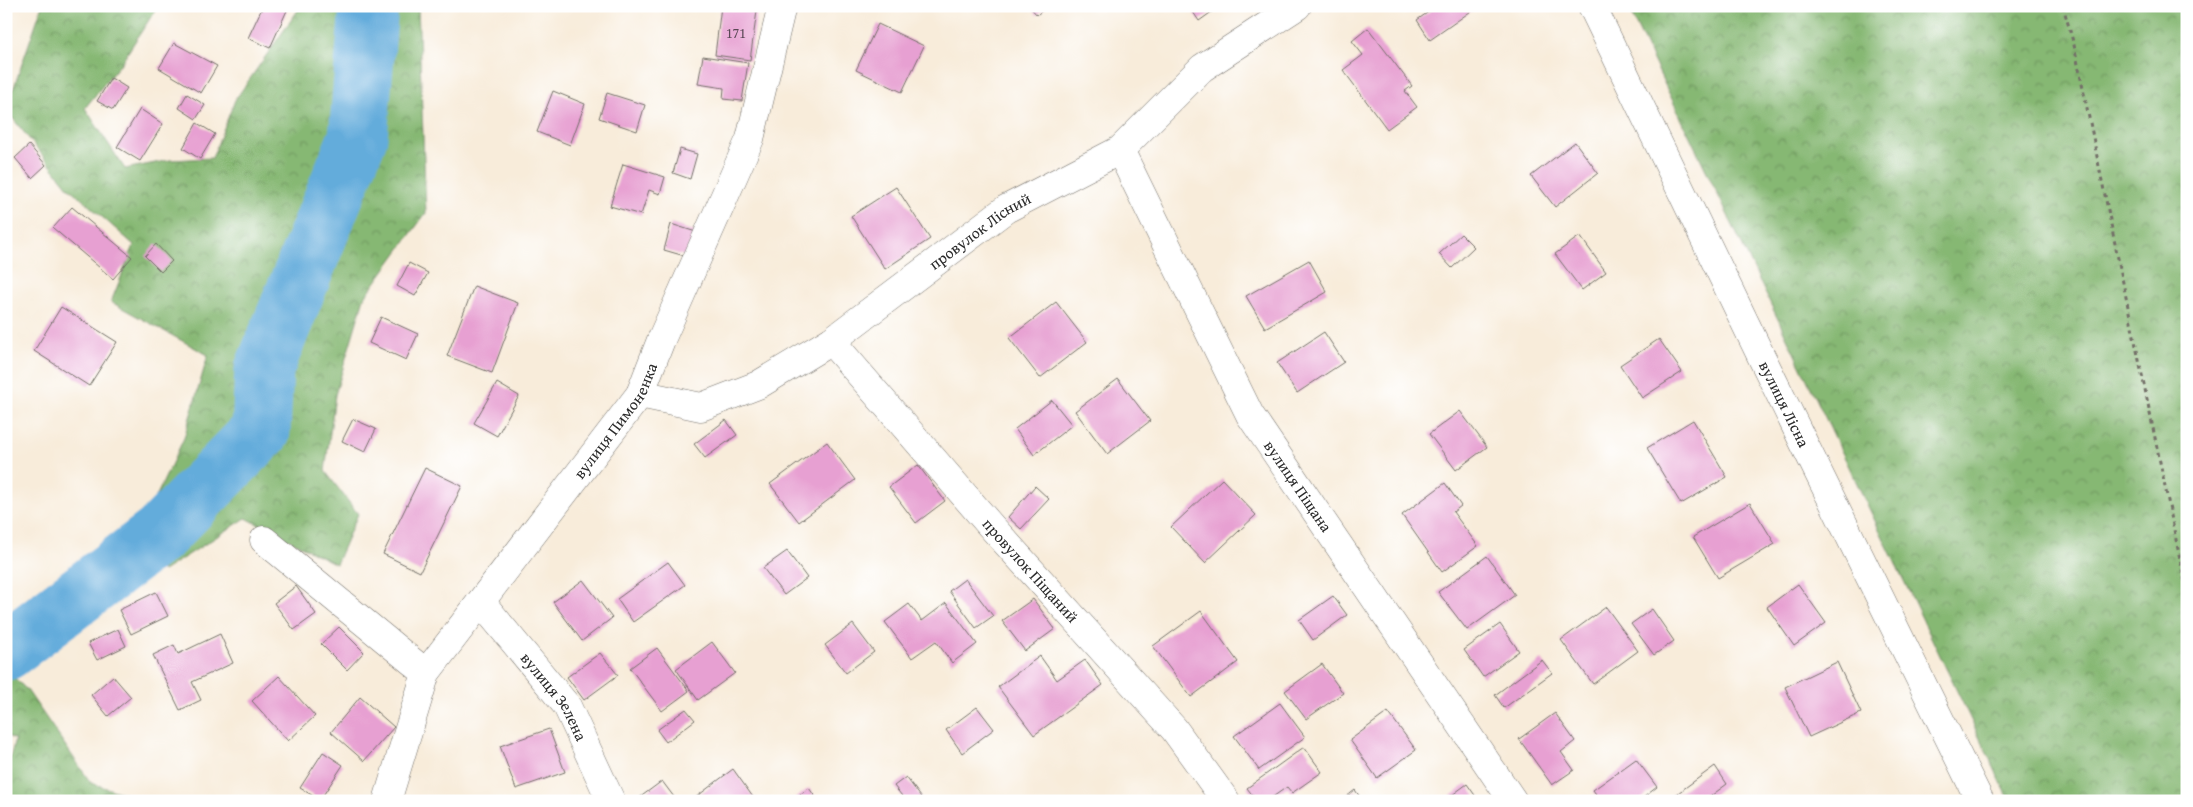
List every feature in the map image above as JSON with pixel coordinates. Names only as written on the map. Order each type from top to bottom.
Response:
[{"type":"street","name":"вулиця Пимоненка","points":[[387,801],[426,673],[640,394],[660,340],[750,139],[782,6]]},
{"type":"street","name":"провулок Лісний","points":[[640,394],[701,406],[758,384],[831,341],[1006,209],[1120,150],[1202,68],[1297,6]]},
{"type":"street","name":"вулиця Лісна","points":[[1592,6],[1762,358],[1980,801]]},
{"type":"street","name":"вулиця Піщана","points":[[1120,150],[1250,415],[1513,801]]},
{"type":"street","name":"провулок Піщаний","points":[[831,341],[990,525],[1174,729],[1226,801]]},
{"type":"street","points":[[264,540],[426,673]]},
{"type":"street","name":"вулиця Зелена","points":[[481,602],[567,706],[611,801]]},
{"type":"path","points":[[2063,6],[2074,45],[2187,593]]},
{"type":"green space","points":[[42,6],[158,6],[121,63],[85,108],[125,169],[170,160],[212,158],[235,100],[301,6],[418,6],[426,213],[364,298],[335,395],[325,471],[358,514],[336,564],[246,518],[163,571],[146,518],[184,438],[208,355],[111,302],[134,245],[68,187],[6,110]]},
{"type":"green space","points":[[1627,6],[2187,6],[2187,801],[2010,801]]},
{"type":"green space","points":[[6,670],[27,690],[91,783],[131,796],[133,801],[6,801],[6,772],[15,740],[6,735]]},
{"type":"building","points":[[263,6],[289,6],[270,48],[248,38]]},
{"type":"building","points":[[721,6],[757,11],[750,60],[715,55]]},
{"type":"building","points":[[1029,6],[1047,6],[1037,15]]},
{"type":"building","points":[[1189,6],[1220,6],[1199,21]]},
{"type":"building","points":[[1437,6],[1477,7],[1430,40],[1417,20]]},
{"type":"building","points":[[878,24],[924,46],[902,92],[856,70]]},
{"type":"building","points":[[1368,28],[1412,86],[1405,91],[1417,107],[1387,129],[1343,70],[1363,55],[1352,41]]},
{"type":"building","points":[[174,43],[217,66],[201,93],[159,68]]},
{"type":"building","points":[[703,56],[748,63],[742,101],[723,99],[724,88],[698,84]]},
{"type":"building","points":[[111,78],[127,88],[113,110],[97,101]]},
{"type":"building","points":[[553,91],[585,104],[570,145],[537,132]]},
{"type":"building","points":[[607,93],[645,105],[637,131],[599,118]]},
{"type":"building","points":[[187,94],[205,105],[196,119],[179,108]]},
{"type":"building","points":[[140,109],[163,124],[140,161],[117,147]]},
{"type":"building","points":[[197,123],[215,134],[200,159],[183,148]]},
{"type":"building","points":[[1575,142],[1598,173],[1555,207],[1531,176]]},
{"type":"building","points":[[29,145],[46,165],[32,178],[15,158]]},
{"type":"building","points":[[680,149],[697,154],[690,179],[673,173]]},
{"type":"building","points":[[623,164],[665,177],[660,194],[649,190],[641,215],[610,206]]},
{"type":"building","points":[[896,187],[930,239],[885,269],[851,216]]},
{"type":"building","points":[[72,207],[132,257],[113,279],[53,228]]},
{"type":"building","points":[[671,224],[696,232],[688,257],[664,250]]},
{"type":"building","points":[[1461,234],[1474,247],[1452,268],[1439,254]]},
{"type":"building","points":[[1580,236],[1606,272],[1582,290],[1555,254]]},
{"type":"building","points":[[156,244],[172,261],[161,272],[145,256]]},
{"type":"building","points":[[1309,260],[1327,292],[1265,328],[1246,296]]},
{"type":"building","points":[[409,263],[428,273],[415,296],[397,286]]},
{"type":"building","points":[[474,286],[518,303],[492,373],[447,356]]},
{"type":"building","points":[[1056,302],[1087,342],[1040,378],[1009,338]]},
{"type":"building","points":[[61,307],[117,342],[89,386],[34,351]]},
{"type":"building","points":[[381,317],[418,334],[406,360],[369,343]]},
{"type":"building","points":[[1324,332],[1344,362],[1297,393],[1277,363]]},
{"type":"building","points":[[1659,339],[1682,372],[1642,398],[1620,365]]},
{"type":"building","points":[[1118,379],[1150,421],[1107,454],[1075,411]]},
{"type":"building","points":[[497,383],[519,396],[497,436],[474,423]]},
{"type":"building","points":[[1052,400],[1072,425],[1034,455],[1015,429]]},
{"type":"building","points":[[1460,411],[1487,447],[1456,470],[1429,434]]},
{"type":"building","points":[[353,419],[376,429],[365,452],[342,441]]},
{"type":"building","points":[[726,420],[737,435],[705,458],[694,444]]},
{"type":"building","points":[[1693,420],[1727,477],[1681,504],[1647,448]]},
{"type":"building","points":[[827,442],[855,480],[799,522],[770,484]]},
{"type":"building","points":[[918,465],[945,501],[916,523],[889,487]]},
{"type":"building","points":[[425,468],[462,486],[420,572],[383,554]]},
{"type":"building","points":[[1222,479],[1256,515],[1205,563],[1171,527]]},
{"type":"building","points":[[1445,483],[1461,506],[1453,512],[1478,546],[1442,572],[1402,515]]},
{"type":"building","points":[[1035,486],[1049,499],[1021,529],[1008,517]]},
{"type":"building","points":[[1750,503],[1775,544],[1718,578],[1693,537]]},
{"type":"building","points":[[787,551],[807,578],[784,595],[763,568]]},
{"type":"building","points":[[1487,556],[1515,595],[1467,630],[1438,592]]},
{"type":"building","points":[[668,562],[685,585],[633,622],[617,599]]},
{"type":"building","points":[[965,579],[993,616],[976,628],[949,591]]},
{"type":"building","points":[[583,580],[612,618],[582,641],[553,602]]},
{"type":"building","points":[[1798,584],[1826,623],[1794,646],[1767,607]]},
{"type":"building","points":[[296,586],[316,614],[294,630],[274,603]]},
{"type":"building","points":[[156,592],[168,616],[131,634],[119,610]]},
{"type":"building","points":[[1333,596],[1347,615],[1313,640],[1299,620]]},
{"type":"building","points":[[1033,599],[1055,629],[1025,651],[1002,621]]},
{"type":"building","points":[[946,603],[977,644],[952,663],[936,641],[912,658],[885,622],[909,604],[922,621]]},
{"type":"building","points":[[1606,607],[1638,651],[1593,684],[1561,640]]},
{"type":"building","points":[[1652,609],[1674,641],[1654,655],[1631,624]]},
{"type":"building","points":[[1201,611],[1238,662],[1191,697],[1153,646]]},
{"type":"building","points":[[853,624],[874,652],[846,673],[825,645]]},
{"type":"building","points":[[1500,624],[1519,651],[1483,677],[1464,650]]},
{"type":"building","points":[[339,627],[364,652],[347,670],[321,644]]},
{"type":"building","points":[[118,629],[126,646],[97,660],[88,643]]},
{"type":"building","points":[[220,634],[233,663],[192,682],[201,700],[180,710],[153,655],[174,645],[178,654]]},
{"type":"building","points":[[712,642],[735,673],[698,700],[676,669]]},
{"type":"building","points":[[657,648],[689,691],[662,711],[630,668]]},
{"type":"building","points":[[600,653],[618,675],[584,700],[567,677]]},
{"type":"building","points":[[1040,656],[1057,680],[1085,660],[1103,685],[1034,735],[998,687]]},
{"type":"building","points":[[1542,660],[1552,673],[1504,708],[1495,695]]},
{"type":"building","points":[[1837,662],[1861,713],[1809,737],[1785,687]]},
{"type":"building","points":[[1322,664],[1343,693],[1306,719],[1285,691]]},
{"type":"building","points":[[113,676],[131,697],[108,716],[91,695]]},
{"type":"building","points":[[279,676],[315,716],[288,741],[252,701]]},
{"type":"building","points":[[360,697],[394,727],[364,761],[331,732]]},
{"type":"building","points":[[1280,703],[1305,737],[1259,770],[1234,736]]},
{"type":"building","points":[[977,707],[994,729],[962,753],[946,730]]},
{"type":"building","points":[[686,709],[695,720],[666,742],[657,730]]},
{"type":"building","points":[[1388,712],[1416,750],[1377,778],[1350,740]]},
{"type":"building","points":[[1555,713],[1575,741],[1561,752],[1574,770],[1552,785],[1519,739]]},
{"type":"building","points":[[549,729],[565,772],[516,789],[500,746]]},
{"type":"building","points":[[1304,747],[1322,772],[1292,793],[1287,787],[1267,801],[1257,801],[1247,788]]},
{"type":"building","points":[[323,752],[343,765],[320,800],[300,788]]},
{"type":"building","points":[[1636,759],[1657,787],[1639,801],[1601,801],[1593,790]]},
{"type":"building","points":[[1715,766],[1727,784],[1704,801],[1674,801],[1671,798]]},
{"type":"building","points":[[733,769],[755,800],[691,801]]},
{"type":"building","points":[[906,777],[921,797],[916,801],[906,801],[894,786]]},
{"type":"building","points":[[662,781],[677,801],[635,801]]},
{"type":"building","points":[[1467,784],[1479,801],[1444,801]]},
{"type":"building","points":[[809,788],[818,801],[792,801]]},
{"type":"building","points":[[1355,790],[1363,801],[1341,801]]},
{"type":"waterway","points":[[6,651],[160,534],[261,431],[264,369],[358,137],[369,6]]}]
